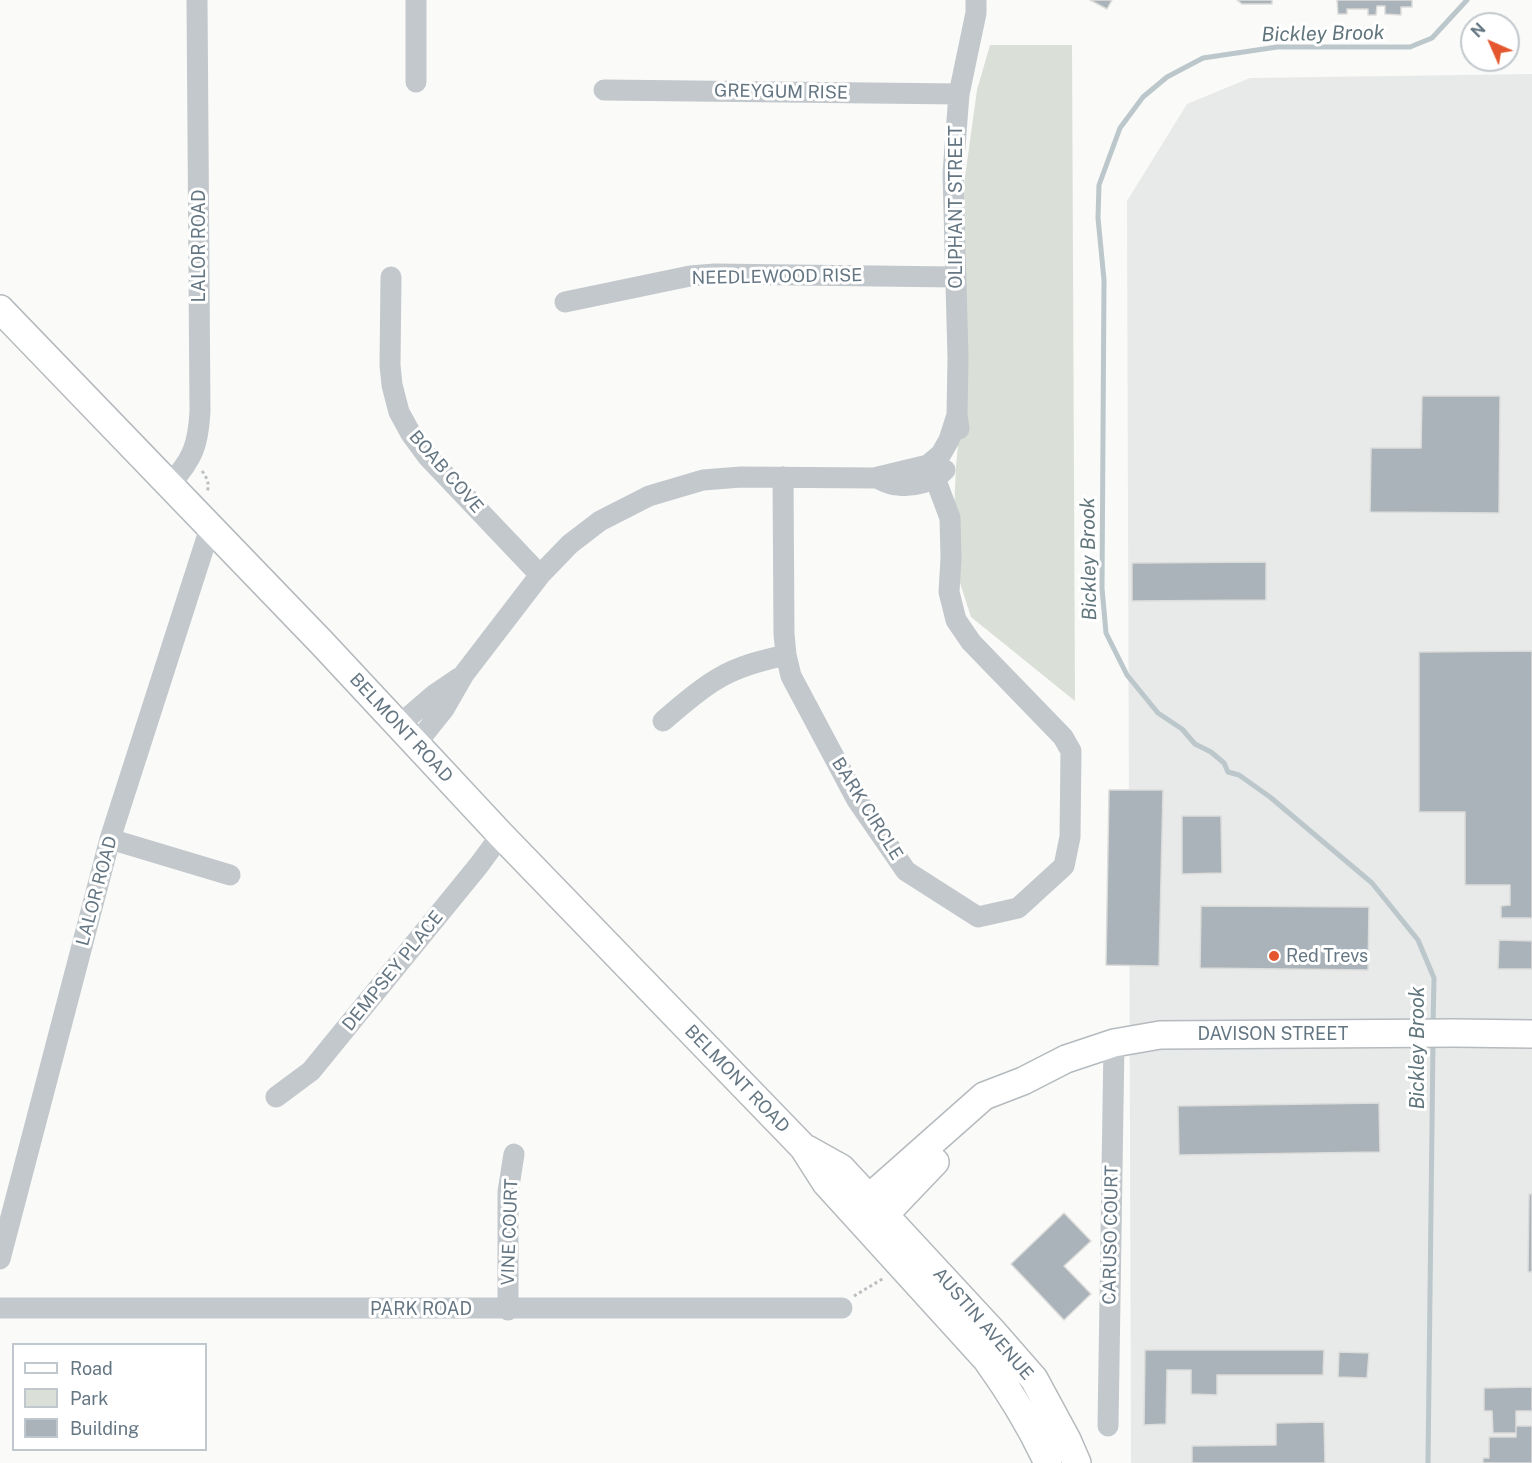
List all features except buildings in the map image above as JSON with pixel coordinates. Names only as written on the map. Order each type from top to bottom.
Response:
[{"type":"main road","name":"BELMONT ROAD","points":[[0,309],[322,643],[501,835],[803,1147],[841,1168],[869,1214]]},
{"type":"main road","name":"DAVISON STREET","points":[[869,1214],[936,1161],[1023,1081],[1066,1059],[1114,1043],[1160,1035],[1532,1034]]},
{"type":"main road","name":"AUSTIN AVENUE","points":[[869,1214],[901,1264],[987,1359],[1031,1428],[1048,1463]]},
{"type":"main road","name":"AUSTIN AVENUE","points":[[869,1214],[972,1308],[1034,1379],[1077,1463]]},
{"type":"street","name":"LALOR ROAD","points":[[170,484],[182,471],[193,453],[199,434],[197,0]]},
{"type":"street","points":[[416,0],[416,82]]},
{"type":"street","name":"OLIPHANT STREET","points":[[932,472],[949,440],[957,415],[958,358],[953,173],[959,94],[976,13],[976,0]]},
{"type":"street","name":"GREYGUM RISE","points":[[604,90],[959,94]]},
{"type":"street","name":"NEEDLEWOOD RISE","points":[[564,302],[690,276],[715,274],[955,277]]},
{"type":"street","name":"BOAB COVE","points":[[391,278],[390,365],[399,412],[411,434],[428,457],[540,575]]},
{"type":"street","points":[[407,735],[434,695],[464,674],[540,575],[570,544],[600,521],[649,496],[703,480],[741,477],[874,478],[932,472]]},
{"type":"street","name":"BARK CIRCLE","points":[[783,477],[784,634],[791,676],[857,800],[906,871],[978,917],[1018,908],[1064,866],[1070,837],[1071,751],[1063,737],[971,642],[956,620],[949,592],[950,518],[932,472]]},
{"type":"street","name":"LALOR ROAD","points":[[0,1259],[110,839],[210,528]]},
{"type":"street","points":[[663,721],[720,677],[750,664],[786,655]]},
{"type":"street","name":"DEMPSEY PLACE","points":[[276,1097],[311,1071],[501,835]]},
{"type":"street","points":[[110,839],[230,875]]},
{"type":"street","name":"CARUSO COURT","points":[[1108,1426],[1114,1043]]},
{"type":"street","name":"VINE COURT","points":[[508,1310],[508,1192],[514,1154]]},
{"type":"street","name":"PARK ROAD","points":[[0,1308],[508,1310],[842,1308]]},
{"type":"path","points":[[842,1308],[856,1294],[901,1264]]},
{"type":"shaded area","points":[[1532,74],[1532,1463],[1131,1463],[1127,201],[1187,104],[1250,78]]},
{"type":"green space","points":[[990,45],[1072,45],[1075,701],[971,617],[952,558],[956,466],[967,355],[964,184],[977,90]]},
{"type":"waterway","name":"Bickley Brook","points":[[1433,1026],[1434,978],[1418,940],[1372,883],[1270,797],[1239,775],[1228,772],[1224,763],[1211,752],[1195,744],[1182,729],[1158,713],[1127,675],[1106,633],[1102,588],[1104,280],[1098,218],[1099,185],[1120,128],[1143,97],[1167,77],[1203,58],[1277,47],[1410,47],[1432,38],[1467,0]]},
{"type":"waterway","name":"Bickley Brook","points":[[1428,1463],[1433,1041]]},
{"type":"place","name":"Red Trevs","points":[[1274,956]]}]
